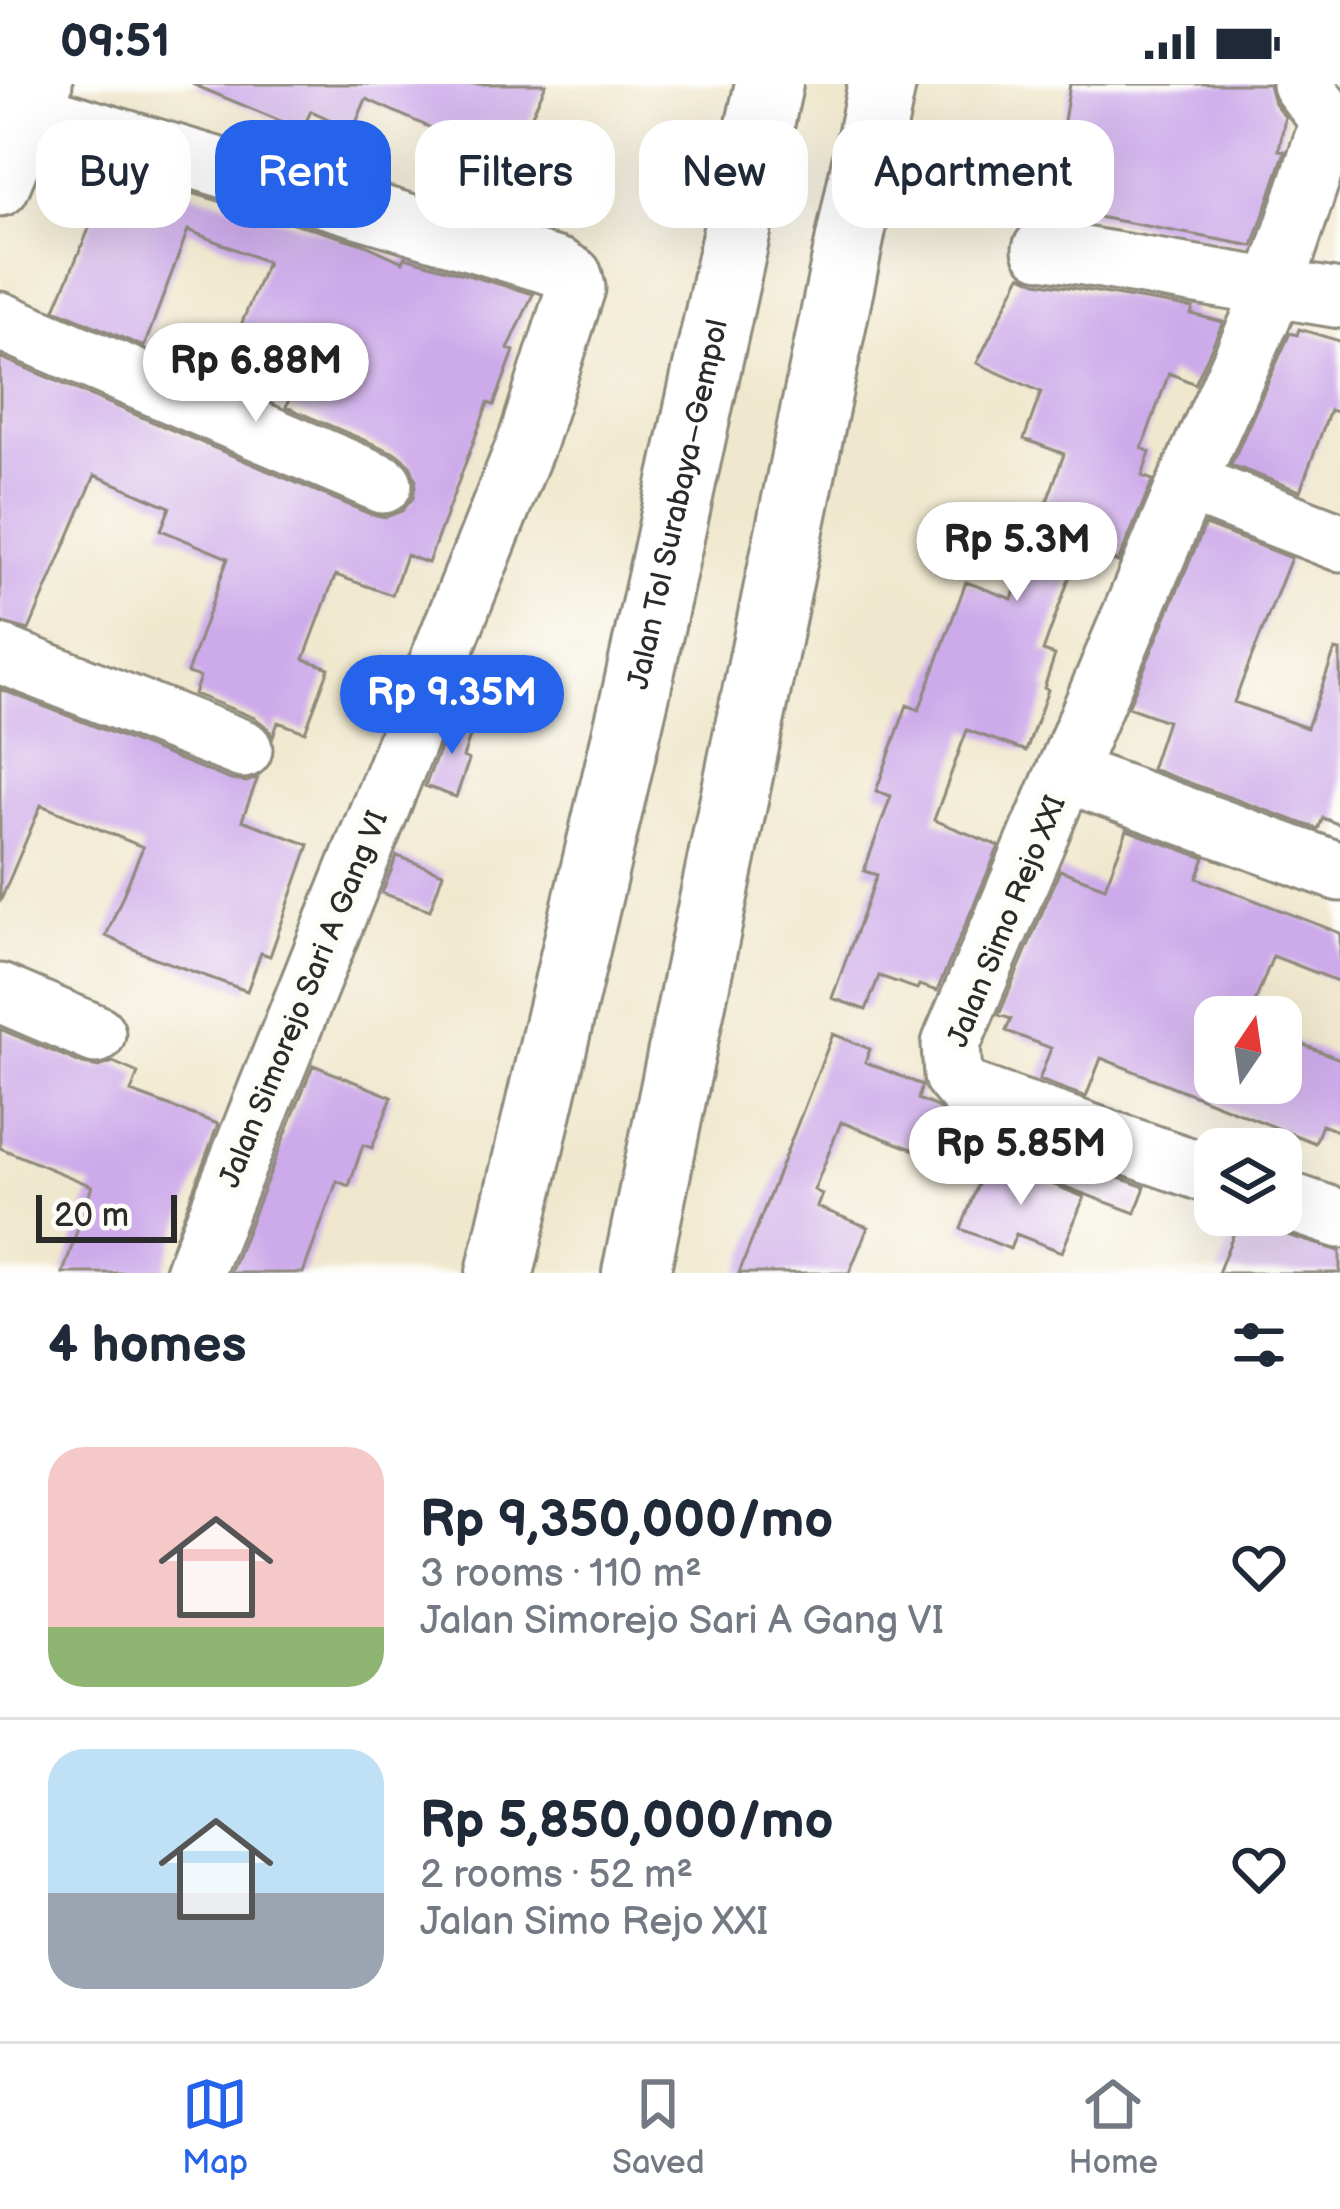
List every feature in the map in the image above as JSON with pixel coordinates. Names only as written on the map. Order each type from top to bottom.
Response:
[{"type":"highway","name":"Jalan Tol Surabaya–Gempol","points":[[500,1273],[636,693],[770,84]]},
{"type":"highway","points":[[636,1273],[882,84]]},
{"type":"street","name":"Jalan Simo Rejo XXI","points":[[1194,1169],[964,1090],[953,1076],[951,1044],[1187,482],[1274,289],[1327,128],[1326,116],[1301,84]]},
{"type":"street","points":[[0,187],[25,100]]},
{"type":"street","name":"Jalan Simorejo Sari A Gang VI","points":[[25,100],[560,268],[573,276],[576,289],[528,439],[194,1273]]},
{"type":"street","points":[[1042,249],[1340,299]]},
{"type":"street","points":[[0,321],[382,484]]},
{"type":"street","points":[[1187,482],[1340,542]]},
{"type":"street","points":[[0,654],[243,749]]},
{"type":"street","points":[[1066,772],[1340,872]]},
{"type":"street","points":[[0,993],[97,1034]]},
{"type":"street","points":[[1302,1206],[1340,1219]]},
{"type":"building","points":[[192,84],[546,84],[530,120],[415,121],[366,99],[357,120],[331,120],[311,111],[307,120],[278,120]]},
{"type":"building","points":[[1070,84],[1269,84],[1274,103],[1285,117],[1279,150],[1285,151],[1253,246],[1114,220],[1114,120],[1064,120]]},
{"type":"building","points":[[191,193],[215,200],[215,228],[309,228],[403,262],[405,257],[533,294],[508,349],[514,351],[494,405],[488,403],[428,563],[406,555],[392,595],[336,575],[304,659],[329,668],[305,732],[278,722],[273,737],[255,718],[194,694],[200,677],[187,673],[228,558],[161,530],[170,507],[95,475],[29,630],[0,622],[0,357],[370,514],[386,517],[402,511],[413,498],[416,481],[410,465],[397,454],[286,407],[291,394],[224,366],[267,262],[188,230],[144,347],[55,309],[89,228],[191,228]]},
{"type":"building","points":[[1021,275],[1037,282],[1193,308],[1191,314],[1223,322],[1195,384],[1169,373],[1142,448],[1150,452],[1142,476],[1153,480],[1118,562],[1080,548],[1043,651],[1055,655],[1026,751],[967,730],[934,820],[999,846],[937,991],[879,976],[866,1010],[832,998],[877,875],[864,871],[891,796],[876,791],[907,705],[919,710],[966,582],[1012,599],[1064,454],[1024,439],[1041,392],[977,363]]},
{"type":"building","points":[[1299,329],[1340,341],[1340,413],[1330,410],[1300,491],[1231,465],[1290,333],[1297,335]]},
{"type":"building","points":[[1205,525],[1291,558],[1234,702],[1307,728],[1335,650],[1340,651],[1340,825],[1323,818],[1318,829],[1151,769],[1167,721],[1128,707]]},
{"type":"building","points":[[0,689],[231,780],[247,782],[258,777],[242,820],[309,845],[270,956],[261,953],[247,991],[106,936],[143,847],[41,805],[0,902]]},
{"type":"building","points":[[454,712],[476,719],[456,797],[425,786]]},
{"type":"building","points":[[1127,830],[1205,858],[1197,878],[1340,933],[1340,982],[1273,956],[1257,996],[1194,996],[1194,1095],[1101,1058],[1086,1097],[1039,1080],[1051,1048],[1006,1031],[1011,1019],[999,1015],[1060,870],[1105,887]]},
{"type":"building","points":[[397,856],[443,873],[430,910],[382,893]]},
{"type":"building","points":[[0,1029],[83,1064],[99,1067],[113,1062],[138,1073],[131,1092],[218,1124],[162,1273],[63,1273],[92,1186],[0,1148]]},
{"type":"building","points":[[833,1034],[870,1049],[865,1062],[922,1085],[918,1099],[954,1121],[985,1132],[970,1171],[841,1122],[814,1190],[822,1194],[817,1207],[868,1227],[849,1273],[739,1273]]},
{"type":"building","points":[[1302,1044],[1340,1059],[1340,1132],[1322,1125],[1315,1143],[1302,1138],[1302,1128],[1277,1128],[1217,1104],[1302,1104]]},
{"type":"building","points":[[313,1065],[392,1097],[372,1148],[363,1145],[349,1186],[337,1181],[303,1273],[230,1273]]},
{"type":"building","points":[[988,1158],[1084,1197],[1062,1252],[1016,1234],[1010,1249],[961,1229]]},
{"type":"building","points":[[1070,1161],[1145,1187],[1135,1213],[1060,1185]]},
{"type":"building","points":[[1233,1236],[1290,1236],[1340,1251],[1340,1273],[1218,1273]]}]
